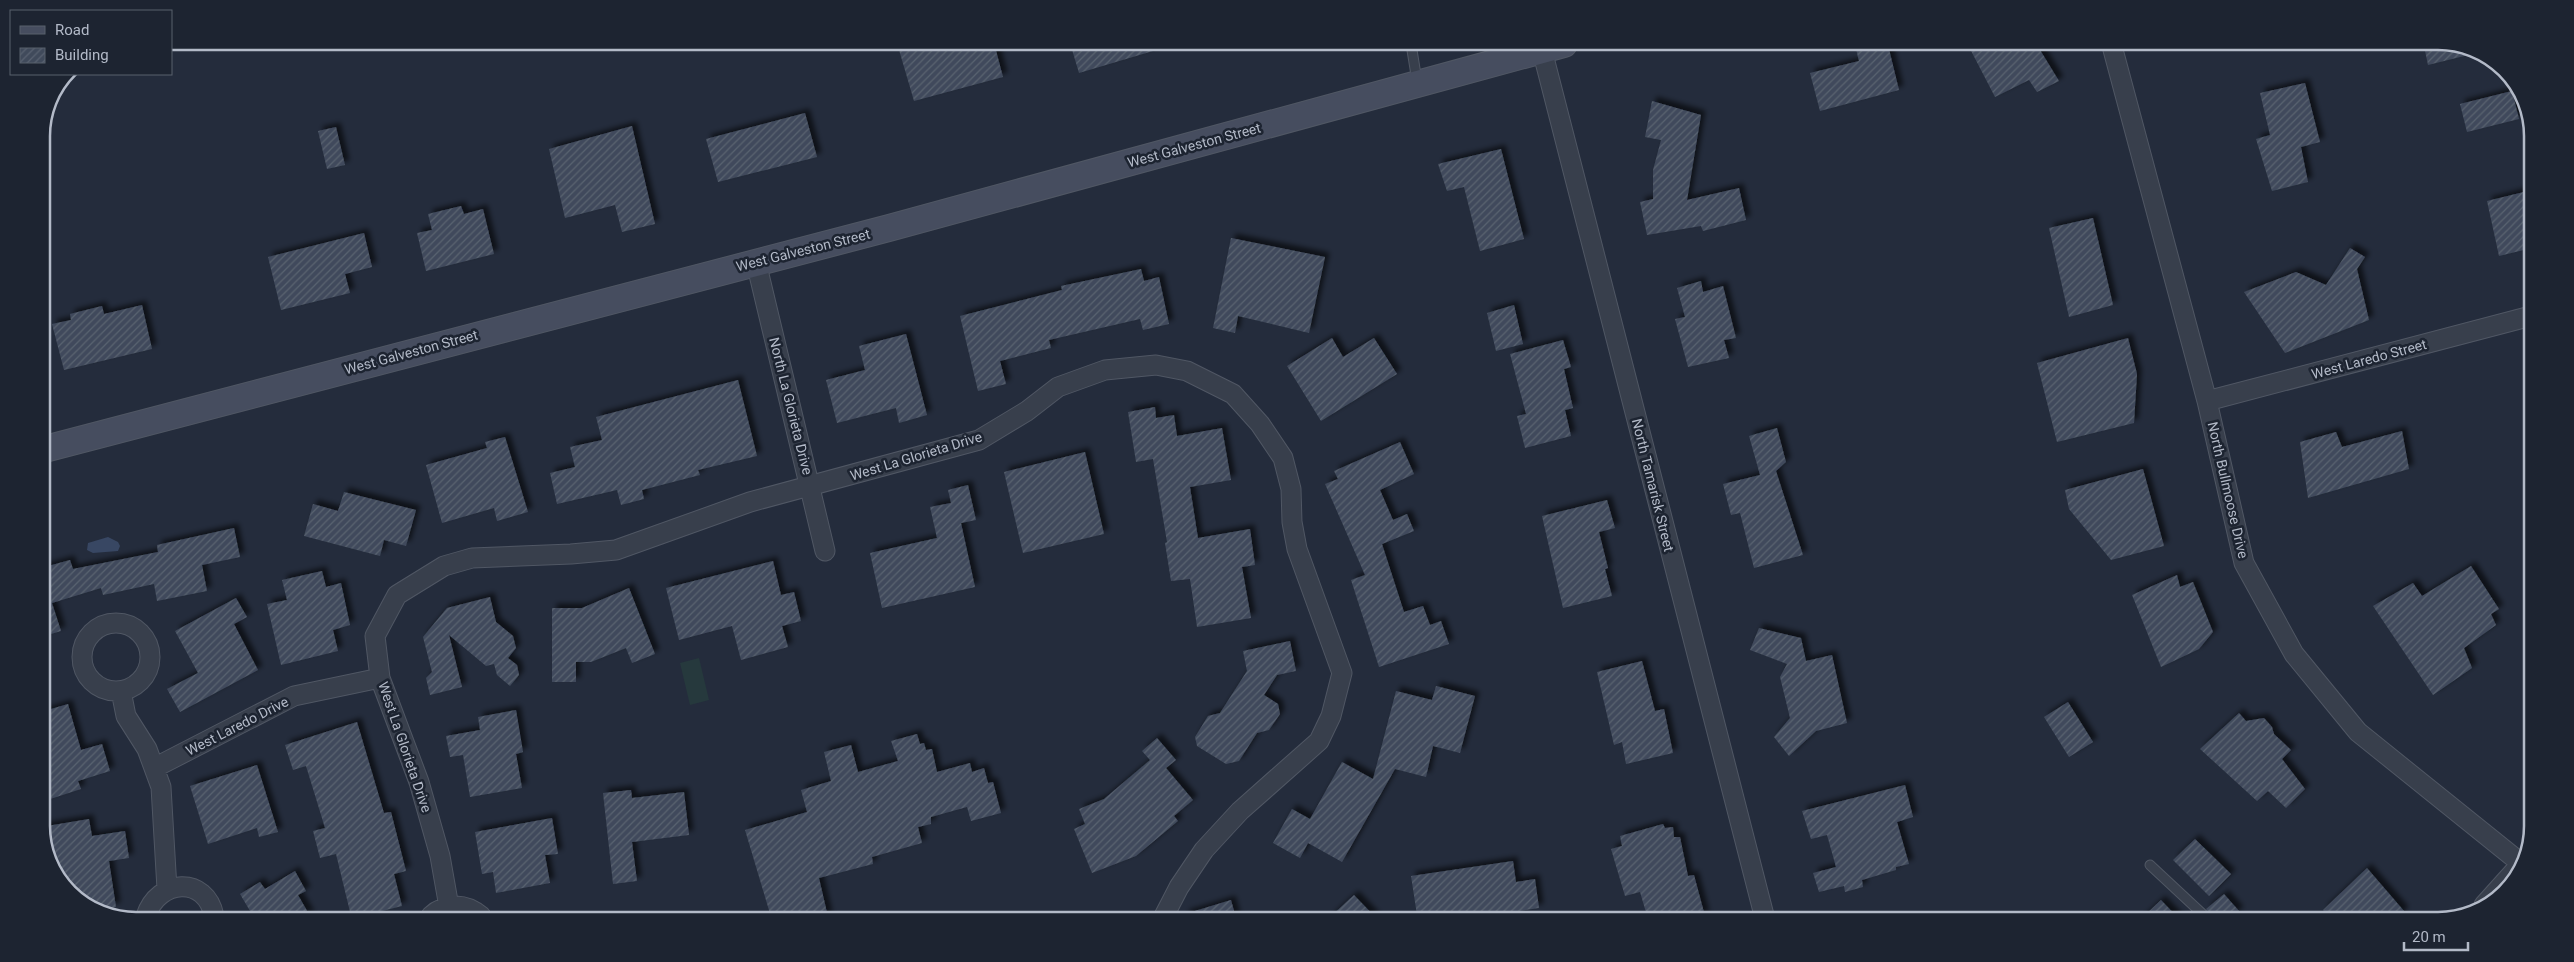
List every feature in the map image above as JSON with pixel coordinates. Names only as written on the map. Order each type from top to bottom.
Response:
[{"type":"street","name":"West Galveston Street","points":[[50,448],[899,226],[1541,50]]},
{"type":"street","name":"North Tamarisk Street","points":[[1553,50],[1763,912]]},
{"type":"street","name":"North Bullmoose Drive","points":[[2113,50],[2207,401],[2244,563],[2294,654],[2358,732],[2518,857]]},
{"type":"street","name":"North La Glorieta Drive","points":[[756,262],[825,551]]},
{"type":"street","name":"West Laredo Street","points":[[2207,401],[2524,318]]},
{"type":"street","name":"West La Glorieta Drive","points":[[449,906],[440,856],[419,782],[380,678],[375,636],[397,595],[444,566],[472,558],[616,550],[750,502],[979,440],[1027,411],[1058,387],[1105,370],[1156,365],[1187,371],[1233,394],[1260,424],[1282,458],[1291,489],[1292,522],[1297,548],[1342,673],[1331,716],[1319,741],[1240,811],[1204,850],[1179,887],[1166,912]]},
{"type":"street","name":"West Laredo Drive","points":[[154,768],[294,696],[380,678]]},
{"type":"street","points":[[121,690],[126,716],[148,749],[161,787],[167,889]]},
{"type":"street","points":[[147,912],[157,896],[167,889],[178,886],[189,887],[199,892],[207,899],[212,912]]},
{"type":"street","points":[[438,912],[449,906],[465,906],[475,912]]},
{"type":"lane","points":[[1412,50],[1418,84]]},
{"type":"lane","points":[[2150,865],[2200,912]]},
{"type":"green space","points":[[699,658],[709,700],[690,705],[680,663]]},
{"type":"water","points":[[108,537],[118,542],[120,546],[118,551],[93,553],[87,550],[88,543]]},
{"type":"building","points":[[899,50],[996,50],[1003,77],[914,101]]},
{"type":"building","points":[[1072,50],[1156,50],[1079,73]]},
{"type":"building","points":[[1856,50],[1889,50],[1899,90],[1820,111],[1810,73],[1859,61]]},
{"type":"building","points":[[1971,50],[2040,50],[2059,81],[2037,92],[2029,80],[1995,97]]},
{"type":"building","points":[[2425,50],[2449,51],[2467,55],[2428,65]]},
{"type":"building","points":[[2305,83],[2320,142],[2301,147],[2308,182],[2272,191],[2256,139],[2270,135],[2260,93]]},
{"type":"building","points":[[2511,91],[2519,119],[2467,132],[2460,104]]},
{"type":"building","points":[[1652,101],[1701,115],[1687,200],[1739,188],[1746,220],[1703,231],[1701,226],[1647,235],[1640,202],[1653,199],[1653,170],[1661,140],[1645,137]]},
{"type":"building","points":[[805,113],[817,157],[718,182],[706,139]]},
{"type":"building","points":[[632,126],[655,224],[622,232],[615,205],[565,218],[549,149]]},
{"type":"building","points":[[336,127],[345,165],[327,169],[318,131]]},
{"type":"building","points":[[1501,149],[1524,239],[1480,251],[1464,187],[1447,191],[1438,164]]},
{"type":"building","points":[[2524,192],[2524,250],[2499,256],[2487,201]]},
{"type":"building","points":[[461,206],[464,214],[483,209],[494,254],[426,271],[417,233],[432,230],[428,214]]},
{"type":"building","points":[[2093,218],[2113,305],[2069,317],[2049,228]]},
{"type":"building","points":[[364,233],[372,267],[345,274],[350,293],[281,310],[268,257]]},
{"type":"building","points":[[1231,238],[1325,257],[1309,333],[1238,316],[1235,333],[1213,328]]},
{"type":"building","points":[[2350,248],[2365,257],[2357,269],[2369,320],[2285,353],[2244,292],[2296,272],[2326,285]]},
{"type":"building","points":[[1141,269],[1144,281],[1159,277],[1169,324],[1143,330],[1140,319],[1049,340],[1051,348],[1000,361],[1006,384],[978,391],[960,316],[1062,290],[1061,286]]},
{"type":"building","points":[[1701,281],[1703,292],[1723,286],[1736,338],[1724,340],[1729,358],[1688,367],[1675,319],[1685,317],[1677,288]]},
{"type":"building","points":[[142,305],[152,349],[64,370],[52,324],[71,320],[70,314],[102,306],[104,314]]},
{"type":"building","points":[[1514,305],[1523,344],[1496,351],[1487,313]]},
{"type":"building","points":[[906,334],[927,415],[899,423],[896,408],[837,423],[826,380],[865,370],[859,346]]},
{"type":"building","points":[[1332,338],[1343,357],[1374,338],[1397,374],[1321,421],[1287,366]]},
{"type":"building","points":[[2128,338],[2137,374],[2134,423],[2057,442],[2037,363]]},
{"type":"building","points":[[1563,340],[1571,367],[1564,369],[1573,408],[1565,410],[1571,436],[1525,448],[1517,416],[1526,414],[1510,354]]},
{"type":"building","points":[[738,380],[757,456],[698,470],[700,475],[642,490],[644,499],[621,505],[617,490],[557,504],[550,473],[575,467],[570,447],[602,440],[596,417]]},
{"type":"building","points":[[1155,407],[1156,418],[1174,415],[1177,436],[1222,428],[1231,480],[1190,487],[1198,538],[1250,529],[1255,565],[1242,567],[1251,618],[1197,627],[1190,579],[1171,581],[1165,543],[1167,542],[1153,459],[1136,462],[1128,412]]},
{"type":"building","points":[[1777,428],[1786,462],[1776,471],[1803,555],[1754,568],[1740,513],[1731,515],[1723,484],[1760,475],[1749,436]]},
{"type":"building","points":[[2402,431],[2409,469],[2308,498],[2300,442],[2336,432],[2342,447]]},
{"type":"building","points":[[505,437],[528,512],[497,521],[494,508],[442,523],[426,465],[487,448],[485,442]]},
{"type":"building","points":[[1400,442],[1414,474],[1380,490],[1393,520],[1407,514],[1414,531],[1382,544],[1404,612],[1423,606],[1430,625],[1441,621],[1449,644],[1379,667],[1351,580],[1365,575],[1325,484],[1338,479],[1334,471]]},
{"type":"building","points":[[1085,452],[1104,534],[1023,553],[1004,472]]},
{"type":"building","points":[[2143,469],[2164,546],[2111,560],[2069,509],[2065,490]]},
{"type":"building","points":[[968,485],[976,520],[961,523],[975,587],[882,608],[870,553],[937,538],[930,507],[951,503],[948,490]]},
{"type":"building","points":[[344,492],[416,510],[406,546],[384,540],[380,556],[304,536],[313,504],[338,511]]},
{"type":"building","points":[[1607,500],[1615,528],[1599,532],[1608,568],[1605,569],[1612,596],[1563,608],[1542,516]]},
{"type":"building","points":[[234,528],[240,557],[202,565],[207,591],[157,601],[154,584],[103,595],[101,588],[52,603],[61,631],[50,634],[50,566],[70,560],[73,569],[158,552],[157,545]]},
{"type":"building","points":[[773,561],[781,595],[794,592],[801,621],[782,626],[788,647],[741,660],[732,626],[679,640],[666,588]]},
{"type":"building","points":[[2471,566],[2499,609],[2491,614],[2496,625],[2464,648],[2472,668],[2433,695],[2373,606],[2413,583],[2422,596]]},
{"type":"building","points":[[322,571],[326,587],[341,583],[350,625],[333,630],[338,651],[281,665],[267,604],[287,600],[282,580]]},
{"type":"building","points":[[2177,575],[2180,587],[2193,582],[2213,632],[2199,649],[2161,667],[2132,595]]},
{"type":"building","points":[[629,588],[655,654],[632,663],[626,648],[591,662],[576,662],[576,682],[552,682],[552,608],[582,608]]},
{"type":"building","points":[[490,597],[496,622],[513,636],[516,648],[508,658],[517,665],[519,675],[510,686],[497,675],[494,664],[486,666],[449,635],[462,687],[430,695],[426,678],[432,672],[423,637],[447,608]]},
{"type":"building","points":[[236,598],[247,617],[234,624],[258,670],[180,712],[167,689],[198,673],[175,631]]},
{"type":"building","points":[[1759,628],[1801,638],[1806,661],[1832,655],[1847,723],[1816,731],[1789,756],[1774,737],[1790,718],[1780,677],[1787,664],[1750,650]]},
{"type":"building","points":[[1290,641],[1296,671],[1277,675],[1264,695],[1278,704],[1280,714],[1269,730],[1257,733],[1239,761],[1226,764],[1197,746],[1195,737],[1208,716],[1220,713],[1247,671],[1243,651]]},
{"type":"building","points":[[1642,661],[1655,711],[1664,709],[1673,753],[1626,764],[1622,742],[1614,745],[1597,672]]},
{"type":"building","points":[[1436,686],[1475,696],[1460,753],[1433,746],[1426,777],[1395,769],[1342,862],[1308,843],[1300,858],[1273,843],[1292,809],[1310,819],[1342,762],[1373,779],[1396,691],[1432,700]]},
{"type":"building","points":[[2068,702],[2093,742],[2069,757],[2044,717]]},
{"type":"building","points":[[68,704],[81,750],[102,744],[110,771],[78,781],[81,789],[50,799],[50,709]]},
{"type":"building","points":[[516,710],[523,752],[516,754],[522,788],[470,797],[463,755],[450,757],[446,736],[480,730],[478,717]]},
{"type":"building","points":[[2239,713],[2246,721],[2264,718],[2272,727],[2274,734],[2291,750],[2282,759],[2305,789],[2286,808],[2268,791],[2257,801],[2200,749]]},
{"type":"building","points":[[357,722],[384,813],[391,812],[406,871],[394,874],[402,906],[378,912],[350,912],[336,854],[320,858],[313,831],[325,828],[306,766],[293,770],[285,745]]},
{"type":"building","points":[[917,734],[920,744],[924,743],[926,750],[932,749],[937,772],[970,763],[972,772],[984,768],[988,783],[993,782],[1001,813],[971,821],[967,807],[931,817],[931,824],[918,827],[922,843],[872,857],[873,864],[819,878],[827,912],[770,912],[745,830],[807,812],[801,790],[831,781],[824,752],[851,745],[858,772],[898,761],[891,741]]},
{"type":"building","points":[[1157,738],[1176,760],[1166,768],[1193,800],[1174,816],[1178,821],[1136,856],[1092,873],[1074,829],[1085,824],[1079,809],[1104,799],[1150,760],[1142,751]]},
{"type":"building","points":[[257,765],[278,832],[259,837],[257,828],[208,844],[190,786]]},
{"type":"building","points":[[1905,785],[1913,817],[1897,822],[1909,864],[1862,880],[1863,887],[1845,892],[1844,886],[1819,892],[1813,873],[1836,867],[1827,835],[1811,839],[1802,811]]},
{"type":"building","points":[[631,790],[632,798],[684,792],[689,835],[632,842],[637,881],[613,884],[603,793]]},
{"type":"building","points":[[552,818],[558,854],[545,855],[550,883],[496,893],[493,872],[482,874],[475,832]]},
{"type":"building","points":[[89,819],[92,836],[125,831],[129,858],[109,861],[116,907],[108,907],[93,900],[75,887],[62,869],[55,854],[50,826]]},
{"type":"building","points":[[1663,824],[1665,828],[1673,827],[1674,837],[1680,837],[1688,876],[1694,875],[1704,912],[1646,912],[1640,892],[1625,896],[1611,849],[1622,846],[1620,836]]},
{"type":"building","points":[[2195,839],[2231,874],[2209,896],[2173,860]]},
{"type":"building","points":[[1513,861],[1516,882],[1535,879],[1539,908],[1511,912],[1417,912],[1411,876]]},
{"type":"building","points":[[2367,868],[2404,911],[2325,912],[2323,910]]},
{"type":"building","points":[[295,871],[306,891],[298,895],[308,912],[251,912],[240,894],[260,882],[265,889]]},
{"type":"building","points":[[2224,894],[2239,911],[2208,912],[2206,909]]},
{"type":"building","points":[[1354,895],[1370,912],[1336,912]]},
{"type":"building","points":[[1231,900],[1234,912],[1192,912]]},
{"type":"building","points":[[2161,900],[2172,912],[2148,912]]}]
